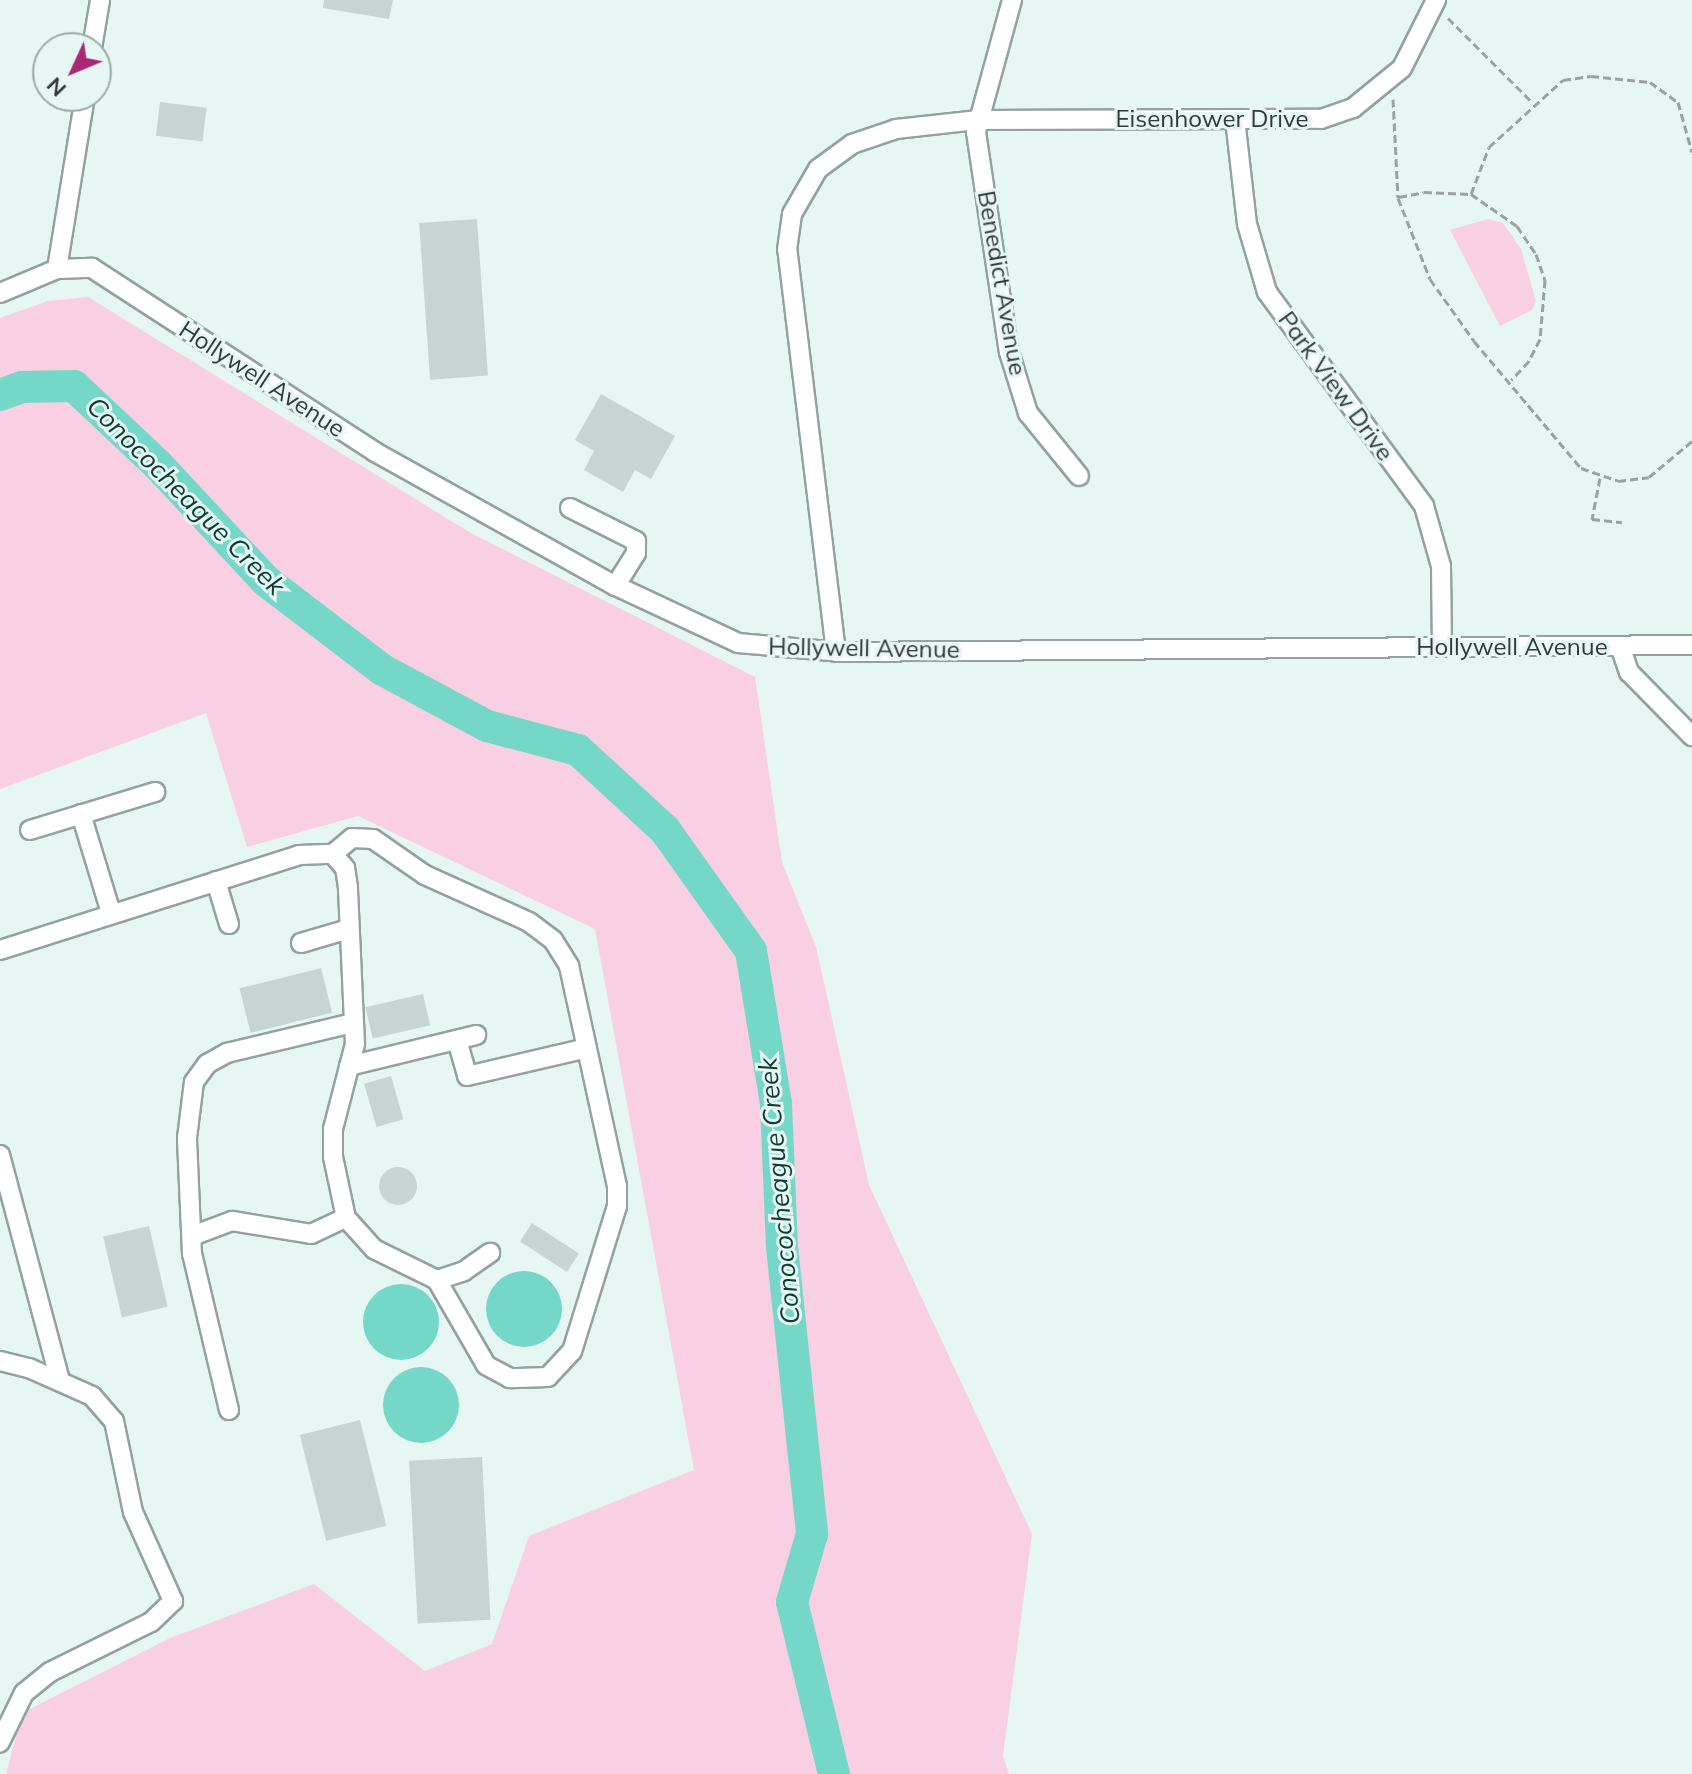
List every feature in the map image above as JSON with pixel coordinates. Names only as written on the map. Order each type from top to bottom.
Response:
[{"type":"street","points":[[95,32],[100,0]]},
{"type":"street","points":[[977,120],[1012,0]]},
{"type":"street","name":"Eisenhower Drive","points":[[836,652],[787,250],[792,214],[818,169],[852,144],[896,129],[977,120],[1321,119],[1353,108],[1394,76],[1435,2]]},
{"type":"street","points":[[57,269],[82,112]]},
{"type":"street","name":"Park View Drive","points":[[1235,119],[1247,224],[1267,292],[1424,506],[1441,566],[1442,647]]},
{"type":"street","name":"Benedict Avenue","points":[[977,120],[1009,352],[1028,413],[1079,476]]},
{"type":"street","name":"Hollywell Avenue","points":[[0,293],[57,269],[92,268],[375,452],[615,586],[738,643],[836,652],[1692,645]]},
{"type":"street","points":[[570,508],[636,541],[636,553],[615,586]]},
{"type":"street","points":[[1620,646],[1629,672],[1692,736]]},
{"type":"street","points":[[30,830],[155,792]]},
{"type":"street","points":[[81,814],[111,913]]},
{"type":"street","points":[[0,950],[299,855],[333,854],[352,838],[373,839],[425,875],[529,922],[553,940],[569,966],[617,1186],[617,1206],[563,1366],[548,1377],[532,1381],[510,1378],[486,1365],[437,1280],[374,1249],[346,1218],[333,1157],[333,1129],[355,1044],[345,868],[333,854]]},
{"type":"street","points":[[216,881],[229,924]]},
{"type":"street","points":[[301,943],[349,929]]},
{"type":"street","points":[[229,1410],[202,1306],[192,1236],[188,1104],[194,1082],[207,1064],[227,1053],[353,1023]]},
{"type":"street","points":[[349,1066],[476,1035]]},
{"type":"street","points":[[457,1040],[467,1076],[587,1048]]},
{"type":"street","points":[[0,1155],[60,1381]]},
{"type":"street","points":[[192,1236],[232,1221],[311,1234],[346,1218]]},
{"type":"street","points":[[437,1280],[464,1271],[490,1253]]},
{"type":"street","points":[[0,1361],[60,1381],[92,1396],[114,1421],[133,1512],[173,1601],[151,1622],[50,1672],[24,1693],[0,1742]]},
{"type":"path","points":[[1435,2],[1533,103]]},
{"type":"path","points":[[1394,76],[1391,122],[1398,198],[1430,279],[1474,341],[1511,380],[1581,468],[1600,478],[1649,477],[1692,441]]},
{"type":"path","points":[[1471,194],[1489,147],[1533,103],[1563,80],[1591,76],[1650,82],[1678,102],[1692,152]]},
{"type":"path","points":[[1398,198],[1424,192],[1471,194],[1517,226],[1536,254],[1545,280],[1540,339],[1529,361],[1511,380]]},
{"type":"path","points":[[1600,478],[1592,519],[1622,522]]},
{"type":"shaded area","points":[[1488,219],[1503,223],[1521,249],[1536,301],[1532,310],[1500,326],[1450,230]]},
{"type":"shaded area","points":[[88,297],[469,532],[755,677],[782,862],[816,947],[869,1185],[1032,1534],[1003,1756],[1009,1774],[6,1774],[22,1713],[170,1638],[314,1584],[425,1671],[492,1644],[529,1536],[694,1470],[595,929],[358,816],[247,847],[206,713],[0,789],[0,318],[48,301]]},
{"type":"shaded area","points":[[524,1271],[539,1274],[551,1282],[559,1294],[562,1309],[559,1324],[551,1336],[539,1344],[524,1347],[509,1344],[497,1336],[489,1324],[486,1309],[489,1294],[497,1282],[509,1274]]},
{"type":"shaded area","points":[[401,1284],[416,1287],[428,1295],[436,1307],[439,1322],[436,1337],[428,1349],[416,1357],[401,1360],[386,1357],[374,1349],[366,1337],[363,1322],[366,1307],[374,1295],[386,1287]]},
{"type":"shaded area","points":[[414,1367],[428,1367],[442,1373],[453,1384],[459,1405],[457,1420],[448,1432],[436,1441],[414,1443],[400,1437],[389,1426],[383,1412],[383,1398],[389,1384],[400,1373]]},
{"type":"building","points":[[324,0],[393,0],[389,19],[323,8]]},
{"type":"building","points":[[160,102],[207,108],[203,141],[156,136]]},
{"type":"building","points":[[477,219],[488,376],[430,380],[419,223]]},
{"type":"building","points":[[601,394],[675,436],[651,479],[635,470],[623,492],[584,470],[594,451],[575,440]]},
{"type":"building","points":[[321,968],[332,1013],[251,1033],[239,988]]},
{"type":"building","points":[[423,994],[430,1025],[373,1038],[366,1007]]},
{"type":"building","points":[[391,1076],[403,1119],[376,1127],[364,1084]]},
{"type":"building","points":[[398,1167],[411,1173],[417,1186],[411,1199],[398,1205],[385,1199],[379,1186],[385,1173]]},
{"type":"building","points":[[532,1223],[579,1253],[567,1272],[520,1241]]},
{"type":"building","points":[[149,1226],[168,1307],[122,1317],[103,1237]]},
{"type":"building","points":[[360,1420],[386,1526],[326,1541],[300,1435]]},
{"type":"building","points":[[482,1457],[491,1620],[418,1624],[409,1461]]},
{"type":"waterway","name":"Conococheague Creek","points":[[0,395],[22,387],[74,386],[158,465],[266,581],[381,669],[487,726],[578,750],[665,830],[751,951],[776,1104],[782,1247],[812,1534],[792,1602],[834,1774]]}]
